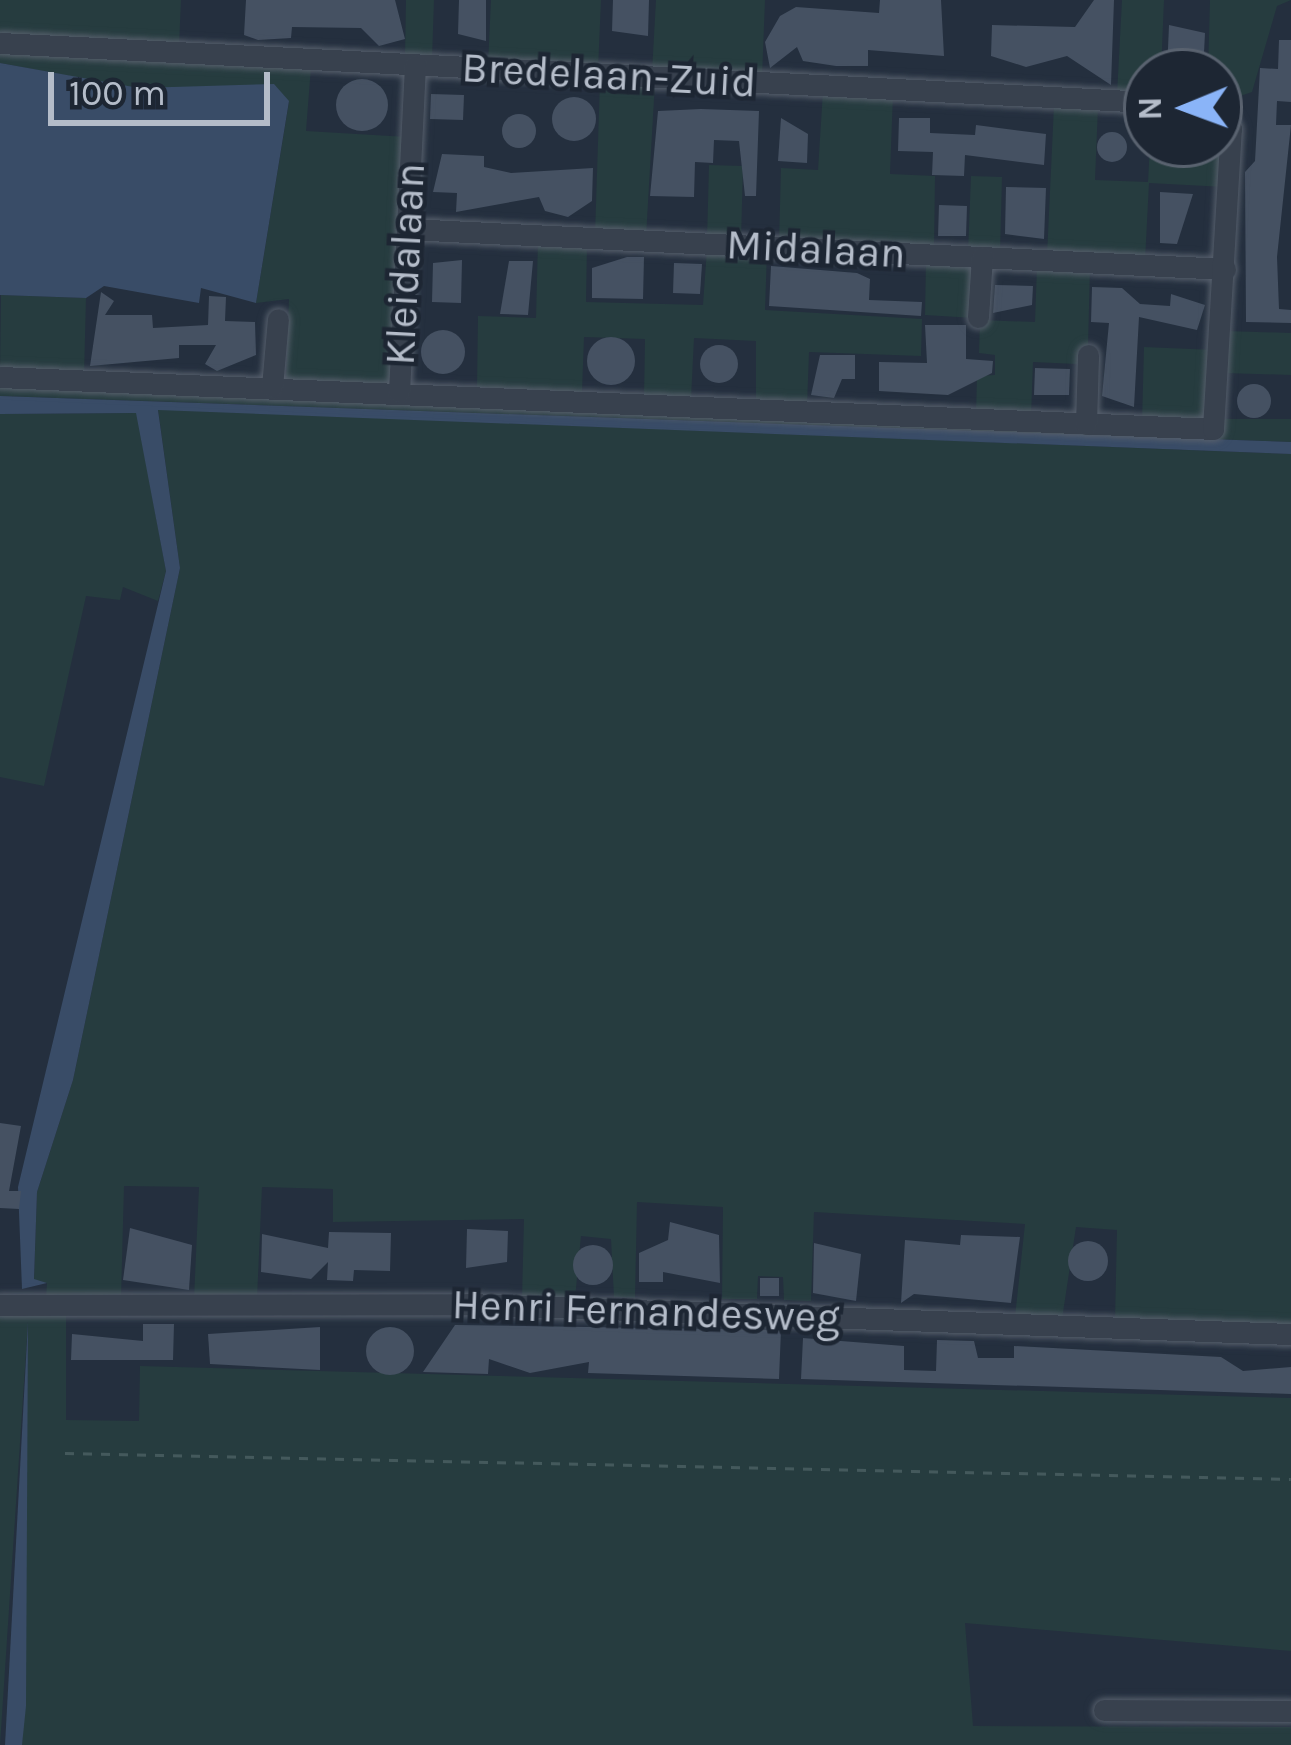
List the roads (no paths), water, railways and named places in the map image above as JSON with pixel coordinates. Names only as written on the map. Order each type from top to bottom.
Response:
[{"type":"street","name":"Bredelaan-Zuid","points":[[0,43],[1123,101]]},
{"type":"street","name":"Kleidalaan","points":[[399,392],[416,65]]},
{"type":"street","points":[[0,377],[1213,428],[1225,269],[1224,168]]},
{"type":"street","name":"Midalaan","points":[[408,230],[1225,269]]},
{"type":"street","points":[[978,317],[982,257]]},
{"type":"street","points":[[272,387],[278,319]]},
{"type":"street","points":[[1086,424],[1088,355]]},
{"type":"street","name":"Henri Fernandesweg","points":[[0,1305],[468,1304],[1291,1334]]},
{"type":"street","points":[[1104,1710],[1291,1711]]},
{"type":"water","points":[[0,63],[139,88],[274,84],[289,101],[256,303],[201,288],[199,303],[104,286],[86,298],[0,295]]},
{"type":"water","points":[[0,396],[1291,442],[1291,454],[158,410],[180,568],[73,1080],[37,1192],[34,1279],[47,1283],[22,1289],[18,1187],[166,571],[136,413],[0,414]]},
{"type":"water","points":[[28,1322],[26,1706],[22,1745],[5,1745]]}]
